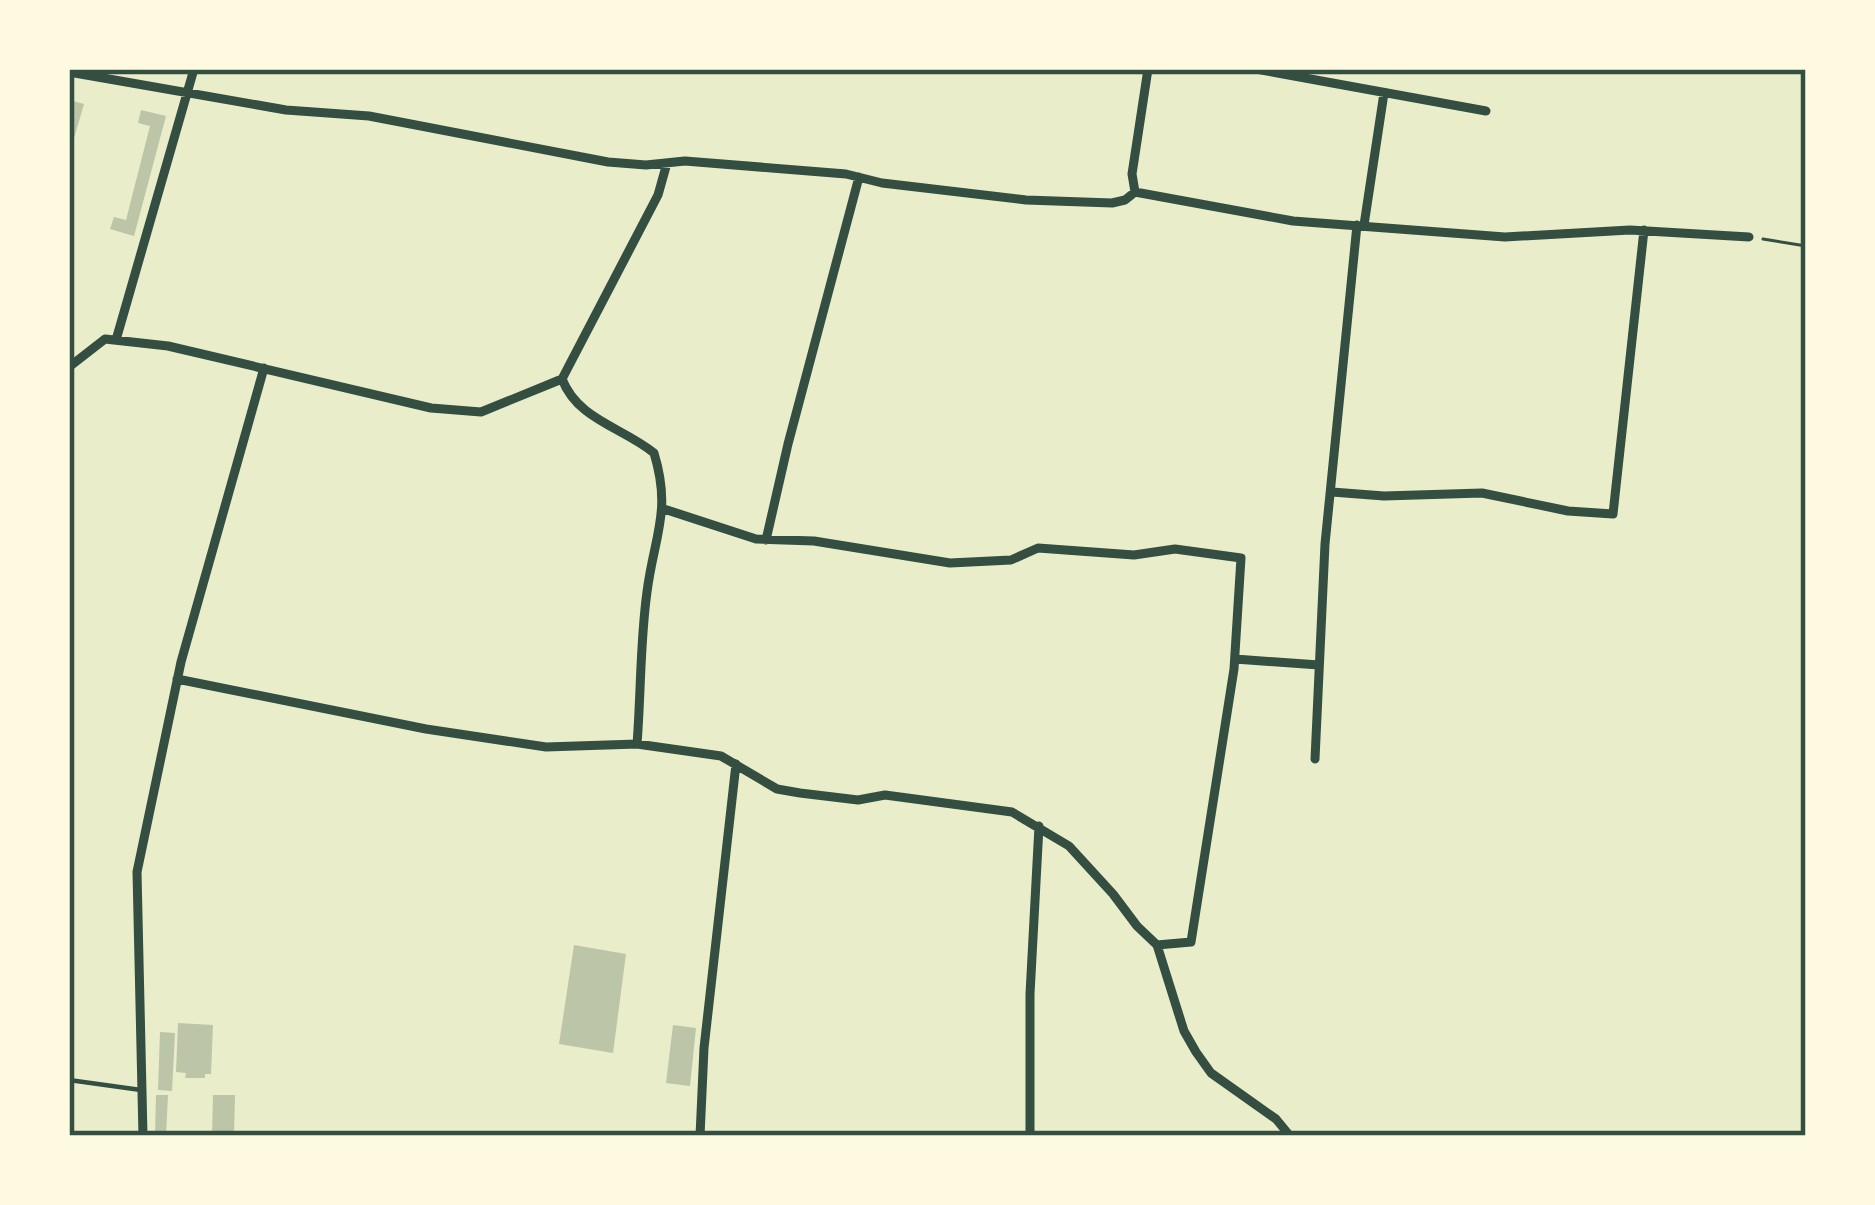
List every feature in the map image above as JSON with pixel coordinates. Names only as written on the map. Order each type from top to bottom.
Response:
[{"type":"street","points":[[116,340],[194,69]]},
{"type":"street","points":[[1135,192],[1132,174],[1148,69]]},
{"type":"street","points":[[1256,69],[1486,111]]},
{"type":"street","points":[[69,72],[286,110],[369,116],[608,162],[685,160],[1026,200],[1112,202],[1135,192],[1293,221],[1505,237],[1644,230],[1749,237]]},
{"type":"street","points":[[1315,759],[1325,544],[1360,225],[1384,93]]},
{"type":"street","points":[[69,367],[105,338],[167,346],[466,414],[500,407],[562,379],[658,195],[667,163]]},
{"type":"street","points":[[766,540],[859,177]]},
{"type":"street","points":[[1332,492],[1384,496],[1482,493],[1568,511],[1613,514],[1644,230]]},
{"type":"street","points":[[143,1136],[142,966],[135,898],[177,679],[264,368]]},
{"type":"street","points":[[562,379],[586,414],[654,453],[664,485],[664,509],[646,596],[637,744]]},
{"type":"street","points":[[664,509],[712,528],[766,540],[814,541],[950,563],[1011,560],[1038,548],[1134,555],[1175,549],[1241,558],[1235,659],[1191,942],[1156,945]]},
{"type":"street","points":[[1235,659],[1319,664]]},
{"type":"street","points":[[177,679],[427,729],[545,747],[637,744],[721,756],[777,789],[858,800],[885,795],[1012,812],[1070,846],[1156,945],[1184,1031],[1196,1052],[1211,1072],[1276,1119],[1289,1136]]},
{"type":"street","points":[[700,1136],[704,1048],[736,764]]},
{"type":"street","points":[[1030,1136],[1030,994],[1039,826]]},
{"type":"lane","points":[[69,1081],[143,1090]]},
{"type":"path","points":[[1749,237],[1806,246]]},
{"type":"building","points":[[69,100],[84,104],[70,152],[69,152]]},
{"type":"building","points":[[141,110],[166,116],[134,236],[110,229],[114,217],[126,220],[150,126],[138,123]]},
{"type":"building","points":[[574,945],[626,954],[613,1053],[559,1044]]},
{"type":"building","points":[[178,1023],[213,1025],[211,1074],[205,1078],[185,1078],[186,1073],[176,1072]]},
{"type":"building","points":[[673,1025],[696,1028],[690,1086],[666,1083]]},
{"type":"building","points":[[160,1032],[175,1033],[172,1091],[158,1090]]},
{"type":"building","points":[[156,1095],[168,1095],[166,1136],[155,1136]]},
{"type":"building","points":[[213,1095],[235,1095],[234,1136],[212,1136]]}]
